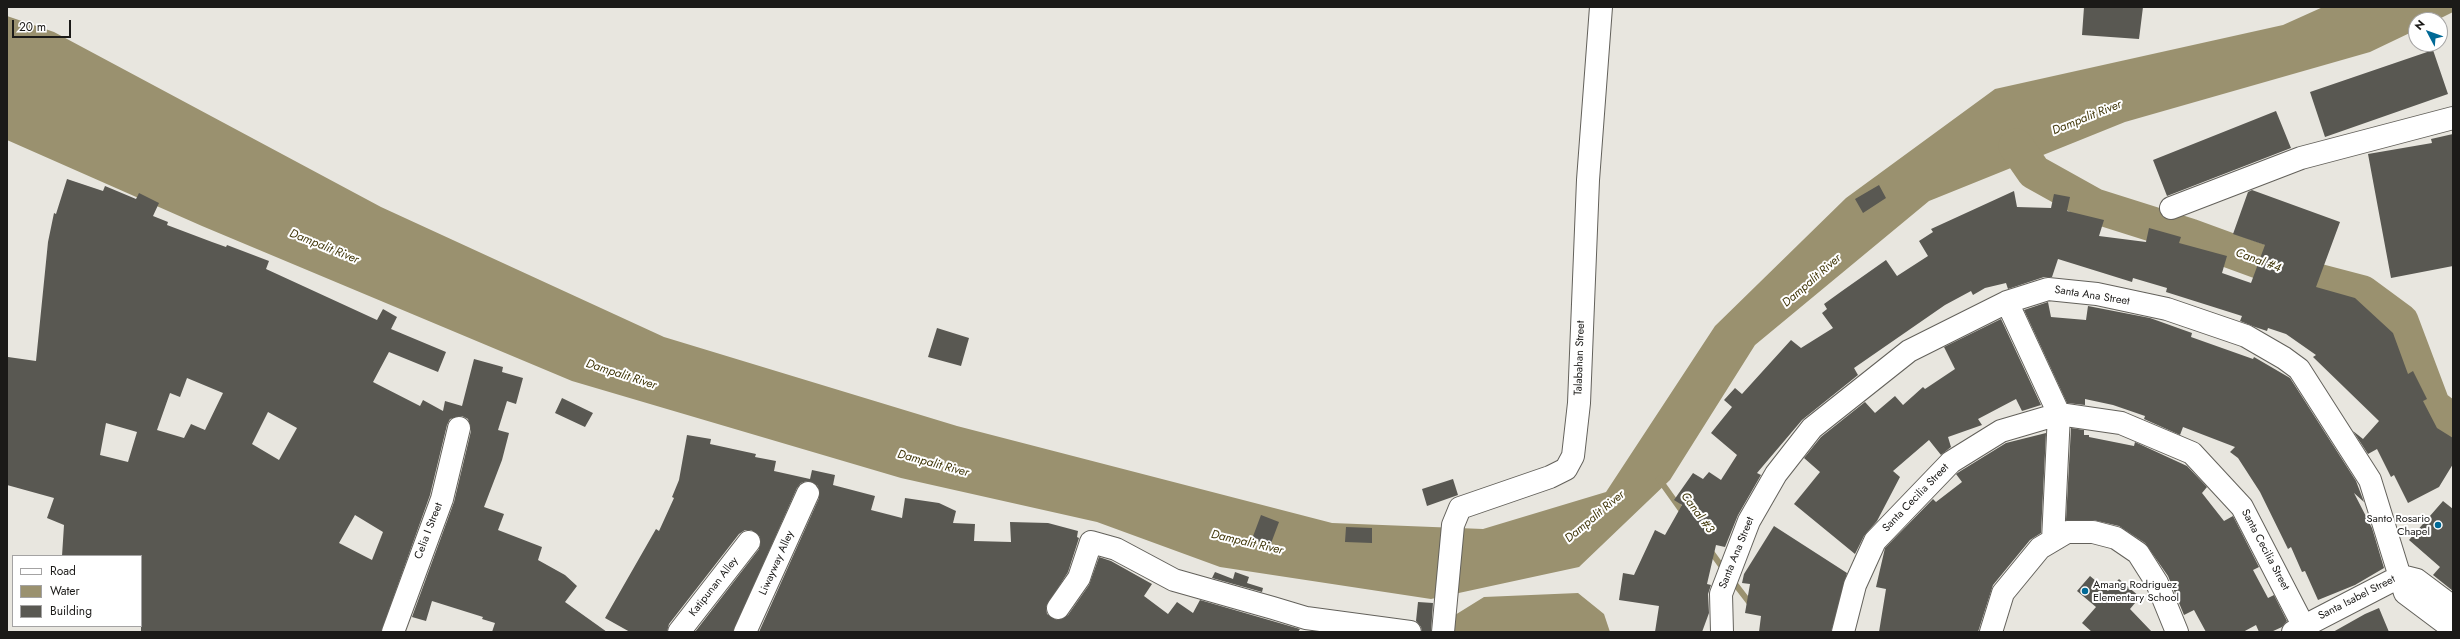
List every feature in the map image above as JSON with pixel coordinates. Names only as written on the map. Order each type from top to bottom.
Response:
[{"type":"street","name":"Talabahan Street","points":[[1444,632],[1453,531],[1460,508],[1550,477],[1566,469],[1573,456],[1579,403],[1588,180],[1601,7]]},
{"type":"street","points":[[2171,208],[2301,158],[2453,118]]},
{"type":"street","name":"Santa Ana Street","points":[[1722,632],[1721,594],[1749,521],[1776,474],[1812,428],[1909,351],[2007,302],[2048,289],[2096,294],[2167,309],[2246,336],[2284,358],[2299,370],[2370,480],[2401,576],[2405,593],[2453,629]]},
{"type":"street","points":[[2007,302],[2059,414],[2053,540]]},
{"type":"street","name":"Santa Cecilia Street","points":[[1843,632],[1855,585],[1875,541],[1951,462],[2000,431],[2059,414],[2121,423],[2192,453],[2242,507],[2298,628]]},
{"type":"street","name":"Celia I Street","points":[[393,632],[442,499],[459,428]]},
{"type":"street","name":"Liwayway Alley","points":[[746,632],[808,493]]},
{"type":"street","points":[[1991,632],[2003,593],[2040,548],[2067,532],[2092,532],[2116,538],[2138,553],[2157,583],[2177,632]]},
{"type":"street","name":"Katipunan Alley","points":[[679,632],[749,542]]},
{"type":"street","points":[[1058,608],[1079,578],[1091,542],[1116,549],[1174,580],[1306,618],[1410,632]]},
{"type":"street","points":[[2401,576],[2417,580],[2453,607]]},
{"type":"street","name":"Santa Isabel Street","points":[[2298,628],[2401,576]]},
{"type":"water","name":"Dampalit River","points":[[2323,7],[2453,7],[2453,12],[2448,14],[2448,12],[2408,12],[2408,34],[2370,52],[2125,122],[1929,201],[1755,345],[1670,480],[1579,567],[1431,599],[1220,567],[1097,522],[901,478],[572,381],[202,226],[7,140],[7,16],[54,32],[381,207],[664,337],[957,426],[1332,523],[1483,529],[1606,492],[1715,326],[1846,198],[1995,89],[2283,25]]},
{"type":"water","points":[[1578,593],[1604,614],[1610,632],[1450,632],[1455,615],[1484,597]]},
{"type":"building","points":[[2084,7],[2143,7],[2139,39],[2082,35]]},
{"type":"building","points":[[2427,52],[2434,52],[2448,94],[2325,137],[2310,92]]},
{"type":"building","points":[[2276,111],[2291,148],[2167,196],[2153,160]]},
{"type":"building","points":[[2453,134],[2453,266],[2391,278],[2368,154],[2432,143],[2431,139]]},
{"type":"building","points":[[67,179],[103,191],[105,186],[136,199],[139,193],[159,203],[153,216],[168,222],[167,225],[269,261],[266,269],[377,320],[383,309],[397,317],[391,329],[446,352],[438,372],[389,352],[373,382],[420,406],[423,400],[443,411],[445,401],[462,406],[474,359],[503,367],[502,372],[523,378],[516,404],[507,401],[498,430],[509,433],[502,460],[484,507],[504,514],[498,530],[542,547],[538,560],[565,575],[577,586],[565,602],[607,632],[492,632],[495,623],[482,619],[483,617],[432,601],[426,621],[412,617],[454,502],[471,431],[468,419],[462,416],[450,419],[447,425],[430,495],[381,632],[141,632],[142,555],[62,555],[64,525],[47,518],[54,498],[7,485],[8,357],[36,361],[48,242],[54,213],[56,214]],"holes":[[[187,378],[223,393],[205,430],[191,424],[184,438],[157,430],[170,393],[180,397]],[[268,412],[297,428],[279,460],[252,444]],[[106,423],[137,432],[128,462],[100,455]],[[355,515],[383,532],[372,560],[339,543]]]},
{"type":"building","points":[[1879,185],[1886,198],[1863,213],[1855,199]]},
{"type":"building","points":[[2252,190],[2340,222],[2316,287],[2355,298],[2393,333],[2408,374],[2413,371],[2427,399],[2423,401],[2437,428],[2453,438],[2453,464],[2439,487],[2408,503],[2394,475],[2391,477],[2377,449],[2368,454],[2353,431],[2363,439],[2379,421],[2313,357],[2316,355],[2286,334],[2268,328],[2267,331],[2255,327],[2240,321],[2242,316],[2166,292],[2167,288],[2133,278],[2132,282],[2058,259],[2052,277],[2044,277],[2008,289],[2006,283],[1985,288],[1973,295],[1971,291],[1945,305],[1854,368],[1858,375],[1802,420],[1757,473],[1761,475],[1738,515],[1725,547],[1716,545],[1707,584],[1711,585],[1708,594],[1709,613],[1702,632],[1655,632],[1659,606],[1619,600],[1623,573],[1634,575],[1655,530],[1665,535],[1682,505],[1674,500],[1693,473],[1703,479],[1709,472],[1721,480],[1737,455],[1711,433],[1732,407],[1724,400],[1735,388],[1742,394],[1791,340],[1801,348],[1833,328],[1822,313],[1827,309],[1824,304],[1842,291],[1886,260],[1897,276],[1928,256],[1919,241],[1933,232],[1931,229],[2014,191],[2017,207],[2051,208],[2054,194],[2070,197],[2067,211],[2104,220],[2099,236],[2146,242],[2149,228],[2181,237],[2179,243],[2227,256],[2222,273],[2251,283],[2265,245],[2233,234],[2248,192]]},
{"type":"building","points":[[2048,302],[2051,317],[2086,320],[2088,306],[2150,318],[2192,333],[2191,337],[2253,359],[2254,357],[2290,378],[2356,481],[2364,502],[2354,493],[2372,528],[2384,568],[2355,585],[2318,600],[2305,571],[2302,572],[2291,547],[2288,549],[2260,492],[2238,458],[2230,452],[2235,447],[2183,427],[2180,435],[2144,419],[2145,416],[2113,405],[2085,399],[2085,405],[2067,403],[2024,310]]},
{"type":"building","points":[[2001,319],[2041,405],[2022,411],[2016,399],[1978,419],[1982,425],[1948,437],[1951,447],[1941,455],[1929,440],[1893,471],[1900,477],[1877,521],[1864,536],[1855,554],[1794,504],[1820,472],[1804,458],[1821,437],[1865,402],[1875,413],[1895,396],[1903,405],[1923,387],[1925,389],[1955,369],[1944,347]]},
{"type":"building","points":[[937,328],[969,338],[961,366],[928,357]]},
{"type":"building","points":[[562,398],[593,413],[585,427],[555,413]]},
{"type":"building","points":[[2071,428],[2084,430],[2084,435],[2089,435],[2089,437],[2134,446],[2135,442],[2187,466],[2207,487],[2202,493],[2224,521],[2233,516],[2259,567],[2253,570],[2268,598],[2274,595],[2287,621],[2282,627],[2271,632],[2259,632],[2256,625],[2243,632],[2206,632],[2194,610],[2184,615],[2168,576],[2145,543],[2119,526],[2093,520],[2066,520]]},
{"type":"building","points":[[2046,433],[2041,533],[2030,540],[1993,585],[1978,632],[1879,632],[1886,589],[1876,587],[1885,548],[1933,499],[1936,502],[1962,482],[1956,474],[2006,443]]},
{"type":"building","points":[[687,435],[711,439],[710,444],[756,454],[755,457],[776,461],[774,471],[810,479],[812,470],[835,475],[833,485],[875,496],[871,510],[902,518],[905,498],[939,503],[956,511],[953,523],[975,524],[974,541],[1011,542],[1010,522],[1048,523],[1078,531],[1077,537],[1079,538],[1068,572],[1046,607],[1047,614],[1057,620],[1068,615],[1089,585],[1099,557],[1111,561],[1152,584],[1144,596],[1168,614],[1177,602],[1193,613],[1200,600],[1300,629],[1298,632],[759,632],[819,498],[818,486],[807,481],[801,483],[797,488],[733,632],[695,632],[759,549],[760,537],[751,530],[745,530],[739,534],[669,624],[667,632],[630,632],[605,618],[656,529],[659,531],[674,498],[672,497],[679,480]]},
{"type":"building","points":[[1453,479],[1458,495],[1427,506],[1422,489]]},
{"type":"building","name":"Santo Rosario Chapel","points":[[2443,501],[2453,509],[2453,591],[2433,575],[2440,567],[2409,540]]},
{"type":"building","points":[[1261,515],[1279,522],[1270,546],[1252,539]]},
{"type":"building","points":[[1774,526],[1847,573],[1831,632],[1759,632],[1761,616],[1745,613],[1750,584],[1742,583],[1744,574]]},
{"type":"building","points":[[1346,527],[1372,528],[1372,543],[1345,542]]},
{"type":"building","points":[[1215,572],[1233,579],[1235,572],[1249,577],[1247,583],[1263,588],[1262,592],[1212,578]]},
{"type":"building","points":[[2090,576],[2108,591],[2119,579],[2140,597],[2130,609],[2152,632],[2092,632],[2082,623],[2096,607],[2077,591]]},
{"type":"building","points":[[1418,602],[1433,603],[1431,632],[1422,632],[1421,627],[1416,621]]},
{"type":"building","points":[[2379,608],[2389,632],[2333,632],[2365,614]]},
{"type":"waterway","name":"Canal #4","points":[[2016,146],[2034,172],[2095,206],[2190,236],[2302,277],[2363,293],[2401,321],[2433,406],[2453,421]]},
{"type":"waterway","name":"Canal #3","points":[[1659,479],[1684,514]]},
{"type":"waterway","name":"Canal #3","points":[[1709,549],[1725,571]]},
{"type":"waterway","name":"Canal #3","points":[[1732,580],[1752,606]]},
{"type":"place","name":"Santo Rosario Chapel","points":[[2438,525]]},
{"type":"place","name":"Amang Rodriguez Elementary School","points":[[2085,591]]}]
